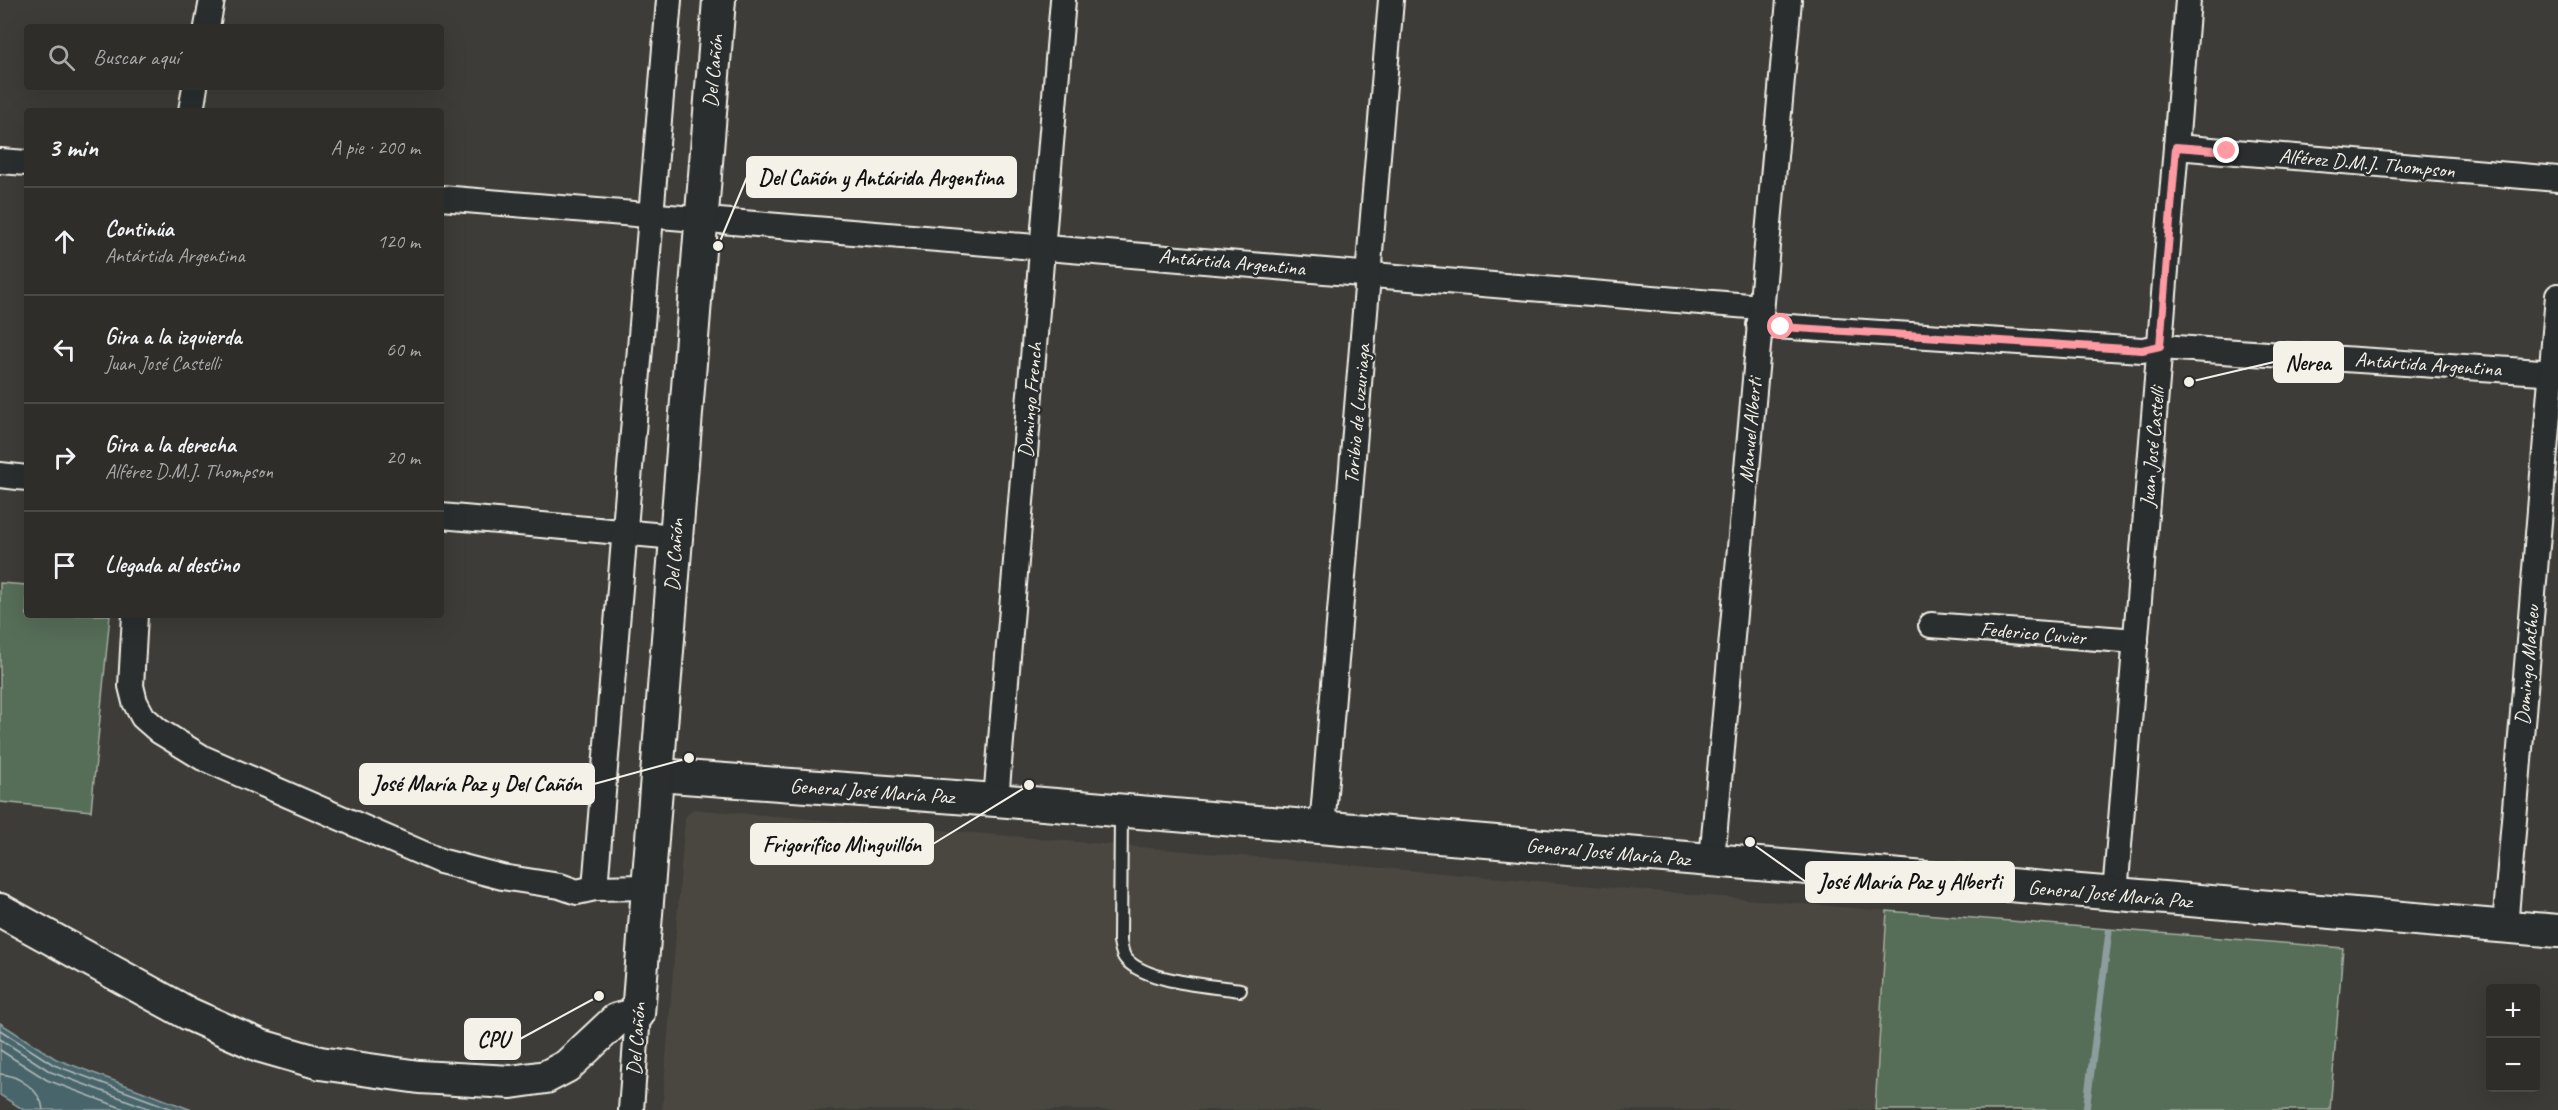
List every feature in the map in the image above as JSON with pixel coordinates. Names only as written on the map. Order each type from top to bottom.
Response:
[{"type":"street","points":[[208,24],[212,0]]},
{"type":"street","points":[[595,888],[669,0]]},
{"type":"street","name":"Del Cañón","points":[[631,1110],[719,0]]},
{"type":"street","name":"Domingo French","points":[[996,800],[1063,0]]},
{"type":"street","name":"Toribio de Luzuriaga","points":[[1322,828],[1391,0]]},
{"type":"street","name":"Manuel Alberti","points":[[1712,860],[1789,0]]},
{"type":"street","name":"Juan José Castelli","points":[[2115,894],[2188,0]]},
{"type":"street","points":[[192,108],[194,90]]},
{"type":"street","name":"Alférez D.M.J. Thompson","points":[[2176,147],[2558,179]]},
{"type":"street","points":[[0,161],[24,163]]},
{"type":"street","name":"Antártida Argentina","points":[[444,198],[1368,274],[1760,316],[2142,350],[2160,346],[2555,373]]},
{"type":"street","name":"Domingo Matheu","points":[[2505,927],[2555,373],[2558,296]]},
{"type":"street","points":[[0,475],[24,478]]},
{"type":"street","points":[[444,516],[676,537]]},
{"type":"street","points":[[135,618],[131,686],[135,702],[143,717],[159,731],[203,758],[440,861],[502,877],[560,886],[577,892],[595,888],[647,887]]},
{"type":"street","name":"Federico Cuvier","points":[[1931,625],[2136,641]]},
{"type":"street","name":"General José María Paz","points":[[657,775],[996,800],[2558,931]]},
{"type":"street","points":[[0,910],[189,1014],[261,1046],[320,1062],[420,1077],[511,1082],[546,1077],[567,1066],[616,1020],[638,1014]]},
{"type":"lane","points":[[1121,811],[1120,941],[1125,959],[1142,970],[1182,982],[1240,990]]},
{"type":"shaded area","points":[[693,809],[1887,911],[1875,1110],[662,1110],[685,817]]},
{"type":"green space","points":[[0,583],[24,585],[24,618],[110,618],[91,811],[0,802]]},
{"type":"green space","points":[[1887,911],[2343,948],[2330,1110],[1875,1110]]},
{"type":"water","points":[[0,1023],[56,1059],[192,1110],[24,1110],[0,1095]]},
{"type":"waterway","points":[[2086,1110],[2109,932]]},
{"type":"place","name":"Del Cañón y Antárida Argentina","points":[[718,246]]},
{"type":"place","name":"Nerea","points":[[2189,382]]},
{"type":"place","name":"José María Paz y Del Cañón","points":[[689,758]]},
{"type":"place","name":"Frigorífico Minguillón","points":[[1029,785]]},
{"type":"place","name":"José María Paz y Alberti","points":[[1750,842]]},
{"type":"place","name":"CPU","points":[[599,996]]},
{"type":"route","points":[[1781,327],[2142,350],[2160,346],[2176,147],[2227,151]]}]
